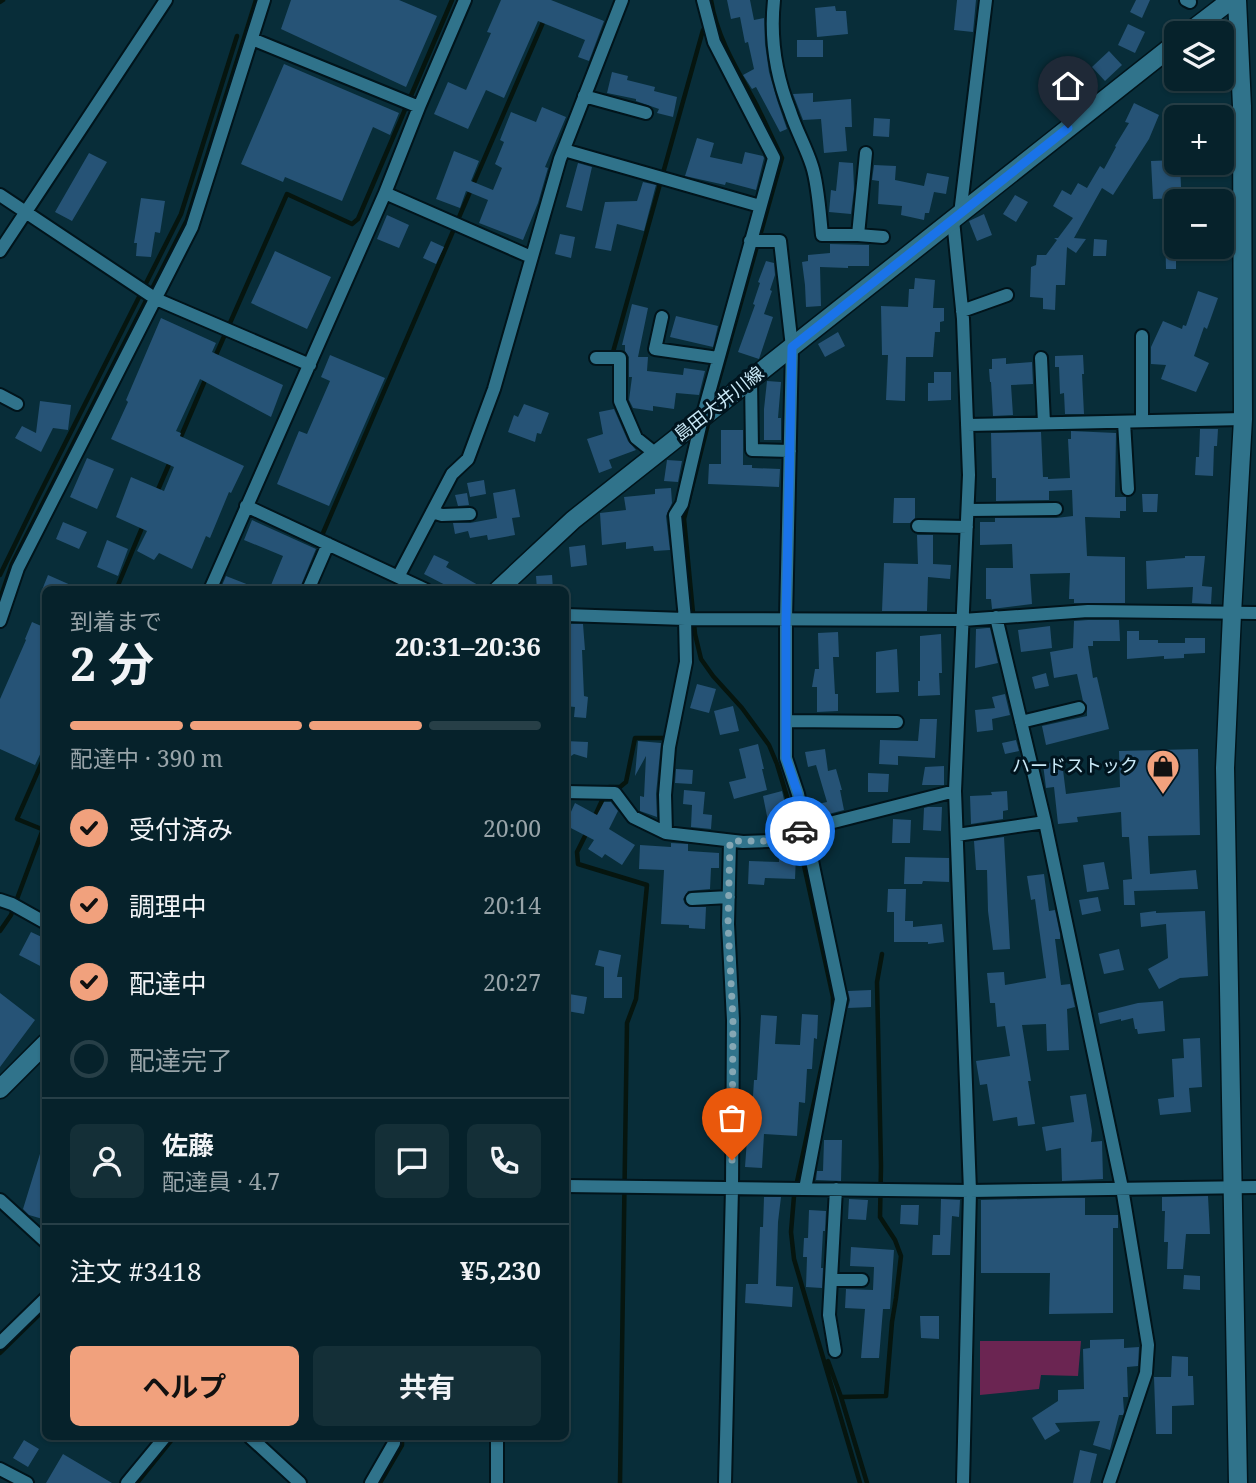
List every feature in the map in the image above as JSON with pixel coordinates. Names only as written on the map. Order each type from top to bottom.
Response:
[{"type":"street","points":[[0,251],[166,0]]},
{"type":"street","points":[[0,621],[18,568],[192,227],[264,0]]},
{"type":"street","points":[[212,586],[385,193],[465,0]]},
{"type":"street","points":[[398,577],[452,474],[468,459],[494,389],[564,150],[622,0]]},
{"type":"street","points":[[666,833],[665,795],[669,747],[686,662],[685,620],[675,515],[682,504],[702,418],[774,158],[714,42],[703,0]]},
{"type":"street","points":[[774,0],[774,52],[782,89],[813,168],[822,235],[883,237]]},
{"type":"street","points":[[963,1483],[970,1191],[956,791],[969,475],[957,217],[986,0]]},
{"type":"street","points":[[1204,21],[1231,0]]},
{"type":"street","points":[[1237,0],[1242,106],[1247,415],[1232,614],[1225,768],[1238,1483]]},
{"type":"street","points":[[252,39],[419,107]]},
{"type":"street","name":"島田大井川線","points":[[502,586],[573,520],[1164,53]]},
{"type":"street","points":[[584,96],[646,113]]},
{"type":"street","points":[[564,150],[760,206]]},
{"type":"street","points":[[859,235],[866,153]]},
{"type":"street","points":[[385,193],[531,257]]},
{"type":"street","points":[[0,195],[156,299],[310,365]]},
{"type":"street","points":[[750,241],[780,242],[792,347],[786,758],[798,794],[841,999],[805,1189]]},
{"type":"street","points":[[962,311],[1007,295]]},
{"type":"street","points":[[662,317],[655,349],[718,358]]},
{"type":"street","points":[[1142,336],[1142,421]]},
{"type":"street","points":[[596,358],[620,358],[620,401],[636,438],[656,454]]},
{"type":"street","points":[[1041,358],[1044,423]]},
{"type":"street","points":[[751,379],[752,450],[790,451]]},
{"type":"street","points":[[0,396],[17,404]]},
{"type":"street","points":[[967,425],[1124,422],[1247,415]]},
{"type":"street","points":[[1124,422],[1128,489]]},
{"type":"street","points":[[246,506],[417,586]]},
{"type":"street","points":[[968,510],[1056,509]]},
{"type":"street","points":[[432,512],[442,515],[470,514]]},
{"type":"street","points":[[918,526],[967,527]]},
{"type":"street","points":[[310,586],[328,544]]},
{"type":"street","points":[[569,615],[685,620],[963,620],[1088,611],[1256,613]]},
{"type":"street","points":[[996,617],[1045,822],[1122,1188],[1148,1345],[1146,1373],[1109,1483]]},
{"type":"street","points":[[1021,722],[1079,708]]},
{"type":"street","points":[[786,721],[897,722]]},
{"type":"street","points":[[569,792],[615,793],[633,817],[666,833],[730,841],[768,841],[956,791]]},
{"type":"street","points":[[957,835],[1045,822]]},
{"type":"street","points":[[725,1483],[732,1188],[733,1020],[728,924],[730,841]]},
{"type":"street","points":[[692,899],[729,897]]},
{"type":"street","points":[[0,900],[42,921]]},
{"type":"street","points":[[0,1089],[42,1047]]},
{"type":"street","points":[[569,1186],[970,1191],[1256,1187]]},
{"type":"street","points":[[835,1351],[829,1315],[836,1189]]},
{"type":"street","points":[[0,1200],[42,1238]]},
{"type":"street","points":[[831,1280],[862,1280]]},
{"type":"street","points":[[0,1343],[42,1302]]},
{"type":"street","points":[[127,1483],[162,1440]]},
{"type":"street","points":[[253,1440],[300,1483]]},
{"type":"street","points":[[371,1483],[394,1440]]},
{"type":"street","points":[[497,1483],[498,1440]]},
{"type":"street","points":[[1,1472],[27,1483]]},
{"type":"shaded area","points":[[980,1341],[1081,1341],[1078,1376],[1041,1375],[1039,1389],[980,1395]]},
{"type":"building","points":[[291,0],[399,0],[437,16],[406,87],[281,29]]},
{"type":"building","points":[[501,0],[551,0],[604,21],[589,61],[578,57],[585,40],[538,21],[504,98],[486,90],[468,129],[434,114],[448,82],[466,90],[491,33],[487,32]]},
{"type":"building","points":[[727,0],[750,0],[754,20],[764,18],[769,72],[787,129],[780,132],[756,87],[752,89],[743,75],[754,69],[740,17],[731,19]]},
{"type":"building","points":[[957,0],[976,0],[973,32],[954,30]]},
{"type":"building","points":[[1136,0],[1150,0],[1142,18],[1130,12]]},
{"type":"building","points":[[835,6],[836,11],[846,11],[848,34],[817,37],[815,8]]},
{"type":"building","points":[[1128,24],[1145,32],[1135,53],[1118,45]]},
{"type":"building","points":[[797,40],[823,40],[823,57],[797,57]]},
{"type":"building","points":[[1109,51],[1122,65],[1105,81],[1092,67]]},
{"type":"building","points":[[284,64],[399,113],[390,135],[373,127],[342,201],[285,177],[283,182],[241,164]]},
{"type":"building","points":[[612,72],[628,76],[627,80],[655,87],[654,91],[677,97],[673,117],[657,113],[659,109],[636,99],[607,93]]},
{"type":"building","points":[[813,93],[813,102],[851,99],[852,127],[845,127],[847,151],[824,153],[821,119],[803,120],[793,94]]},
{"type":"building","points":[[1134,103],[1159,115],[1149,139],[1113,195],[1102,188],[1074,238],[1086,239],[1076,253],[1067,247],[1065,285],[1056,285],[1055,310],[1043,309],[1043,298],[1030,297],[1031,267],[1036,265],[1037,255],[1046,255],[1057,240],[1054,238],[1058,238],[1073,218],[1053,206],[1062,190],[1071,195],[1078,183],[1087,188],[1100,166],[1104,169],[1129,123],[1125,122]]},
{"type":"building","points":[[542,107],[566,117],[545,167],[548,168],[538,203],[523,240],[479,223],[488,200],[466,191],[460,208],[436,199],[454,151],[479,161],[471,181],[493,190],[502,168],[495,164],[504,142],[500,140],[511,112],[536,122]]},
{"type":"building","points":[[874,118],[890,119],[889,137],[873,136]]},
{"type":"building","points":[[697,138],[714,143],[710,157],[742,164],[745,152],[763,156],[756,190],[685,176]]},
{"type":"building","points":[[89,153],[107,162],[72,221],[55,212]]},
{"type":"building","points":[[1164,160],[1164,175],[1180,175],[1181,187],[1164,189],[1164,199],[1153,199],[1151,161]]},
{"type":"building","points":[[839,162],[853,163],[851,214],[829,212],[831,190],[836,191]]},
{"type":"building","points":[[578,163],[592,167],[582,211],[566,207]]},
{"type":"building","points":[[874,165],[896,166],[895,180],[924,186],[927,173],[949,177],[946,194],[934,192],[929,213],[925,213],[924,220],[901,215],[902,206],[878,204],[879,181],[872,180]]},
{"type":"building","points":[[643,182],[656,185],[644,231],[617,224],[611,251],[595,248],[605,202],[637,201]]},
{"type":"building","points":[[1015,195],[1028,202],[1016,222],[1003,214]]},
{"type":"building","points":[[141,198],[165,201],[160,233],[155,232],[151,257],[136,256],[137,243],[134,243]]},
{"type":"building","points":[[984,214],[992,235],[977,241],[969,221]]},
{"type":"building","points":[[387,215],[409,225],[399,248],[377,239]]},
{"type":"building","points":[[560,234],[575,237],[571,258],[555,254]]},
{"type":"building","points":[[1094,239],[1107,240],[1106,256],[1093,256]]},
{"type":"building","points":[[431,241],[444,247],[436,264],[423,258]]},
{"type":"building","points":[[830,244],[869,245],[869,266],[820,267],[821,306],[806,307],[802,262],[808,261],[808,255],[830,253]]},
{"type":"building","points":[[275,251],[331,277],[307,329],[251,303]]},
{"type":"building","points":[[1166,259],[1176,259],[1176,269],[1166,269]]},
{"type":"building","points":[[766,261],[774,263],[775,275],[764,314],[773,317],[759,359],[738,352],[755,305],[753,304],[760,283],[758,282]]},
{"type":"building","points":[[915,278],[935,280],[933,308],[944,308],[944,321],[940,322],[940,332],[935,332],[933,357],[906,357],[905,401],[886,400],[888,355],[882,355],[881,306],[908,307],[909,289],[914,289]]},
{"type":"building","points":[[1198,291],[1218,298],[1194,356],[1209,363],[1196,392],[1161,379],[1166,365],[1151,364],[1151,347],[1163,321],[1182,329],[1183,325],[1186,326]]},
{"type":"building","points":[[632,304],[648,308],[638,357],[648,357],[647,371],[683,375],[684,368],[705,371],[699,395],[676,393],[674,409],[653,406],[653,411],[633,408],[629,400],[632,377],[629,377],[629,357],[625,345],[622,345]]},
{"type":"building","points":[[676,316],[718,326],[713,347],[670,337]]},
{"type":"building","points":[[161,318],[216,343],[212,352],[283,385],[271,417],[200,379],[176,431],[181,433],[180,436],[244,466],[231,493],[229,492],[210,538],[206,536],[192,569],[159,553],[154,560],[137,551],[147,531],[116,517],[131,477],[164,491],[174,467],[111,439]]},
{"type":"building","points":[[838,332],[845,346],[825,357],[818,344]]},
{"type":"building","points":[[330,355],[385,378],[329,506],[277,484],[299,431],[307,434],[330,381],[321,377]]},
{"type":"building","points":[[1083,355],[1084,414],[1065,414],[1064,393],[1060,394],[1059,367],[1055,367],[1055,356]]},
{"type":"building","points":[[1006,358],[1006,364],[1032,362],[1033,384],[1011,385],[1013,415],[993,416],[989,369],[992,369],[992,359]]},
{"type":"building","points":[[934,372],[951,372],[951,400],[928,401],[928,383],[934,383]]},
{"type":"building","points":[[767,381],[781,382],[778,418],[781,418],[781,440],[764,440]]},
{"type":"building","points":[[40,401],[71,405],[68,430],[53,428],[41,452],[15,438],[22,426],[36,433]]},
{"type":"building","points":[[524,404],[549,413],[541,434],[537,433],[535,442],[508,432],[514,415],[518,417]]},
{"type":"building","points":[[614,409],[628,441],[636,450],[609,460],[612,468],[599,473],[587,439],[603,434],[599,412]]},
{"type":"building","points":[[1200,429],[1218,429],[1217,446],[1214,446],[1213,476],[1195,475]]},
{"type":"building","points":[[721,430],[743,430],[743,465],[780,469],[779,487],[708,484],[709,464],[721,464]]},
{"type":"building","points":[[1071,431],[1116,433],[1115,497],[1126,497],[1126,511],[1120,511],[1120,518],[1085,517],[1087,556],[1125,557],[1125,603],[1074,603],[1074,599],[1069,599],[1070,573],[1030,574],[1032,604],[992,609],[991,599],[986,599],[986,568],[1013,568],[1012,544],[980,545],[980,522],[995,522],[995,518],[1073,516],[1072,490],[1049,491],[1049,500],[996,501],[996,478],[992,478],[991,433],[1041,432],[1043,477],[1048,479],[1070,478],[1068,439],[1071,439]]},
{"type":"building","points":[[87,458],[114,469],[97,509],[70,497]]},
{"type":"building","points":[[667,460],[682,461],[678,482],[664,481]]},
{"type":"building","points":[[484,480],[486,494],[470,497],[467,483]]},
{"type":"building","points":[[671,488],[672,503],[666,516],[670,550],[654,551],[653,546],[626,549],[626,542],[602,545],[600,513],[626,510],[624,497],[655,494],[655,489]]},
{"type":"building","points":[[515,489],[520,517],[512,518],[515,535],[488,540],[487,535],[470,538],[468,531],[455,534],[453,523],[497,518],[493,493]]},
{"type":"building","points":[[467,493],[469,505],[458,506],[455,495]]},
{"type":"building","points":[[1142,494],[1158,494],[1157,512],[1143,512]]},
{"type":"building","points":[[894,498],[915,498],[915,518],[910,523],[893,523]]},
{"type":"building","points":[[252,520],[316,549],[301,586],[271,586],[283,556],[244,540]]},
{"type":"building","points":[[63,522],[87,532],[79,549],[56,539]]},
{"type":"building","points":[[917,535],[933,535],[933,564],[951,565],[950,579],[928,577],[927,611],[882,611],[884,563],[918,564]]},
{"type":"building","points":[[107,540],[128,549],[118,576],[97,567]]},
{"type":"building","points":[[585,545],[587,565],[571,567],[569,547]]},
{"type":"building","points":[[434,555],[449,562],[446,567],[480,586],[447,586],[424,574]]},
{"type":"building","points":[[1205,556],[1202,586],[1212,587],[1211,604],[1192,603],[1193,587],[1147,589],[1146,561]]},
{"type":"building","points":[[48,575],[73,586],[44,586]]},
{"type":"building","points":[[552,575],[553,586],[537,586],[536,576]]},
{"type":"building","points":[[226,576],[251,586],[222,586]]},
{"type":"building","points":[[1119,620],[1120,641],[1093,641],[1093,646],[1088,646],[1093,678],[1097,677],[1109,729],[1046,745],[1042,726],[1087,716],[1087,705],[1083,701],[1077,674],[1054,678],[1050,652],[1073,648],[1074,621]]},
{"type":"building","points":[[32,622],[42,626],[42,750],[35,765],[0,749],[0,699]]},
{"type":"building","points":[[569,624],[583,624],[584,696],[588,697],[586,718],[574,717],[575,707],[569,706]]},
{"type":"building","points":[[1050,626],[1052,648],[1021,652],[1018,630]]},
{"type":"building","points":[[990,628],[998,663],[975,668],[976,629]]},
{"type":"building","points":[[1127,631],[1139,631],[1139,640],[1158,640],[1158,643],[1185,643],[1185,638],[1205,638],[1205,653],[1184,654],[1184,658],[1164,659],[1164,656],[1127,659]]},
{"type":"building","points":[[838,632],[839,657],[833,657],[838,711],[817,712],[817,687],[812,687],[815,669],[819,669],[818,633]]},
{"type":"building","points":[[941,634],[940,695],[918,696],[920,636]]},
{"type":"building","points":[[897,649],[899,692],[876,693],[876,652]]},
{"type":"building","points":[[1046,673],[1049,686],[1035,689],[1032,677]]},
{"type":"building","points":[[697,684],[716,689],[709,713],[690,708]]},
{"type":"building","points":[[1005,694],[1010,715],[992,719],[993,730],[977,732],[975,710],[995,708],[992,697]]},
{"type":"building","points":[[733,706],[739,731],[720,735],[714,711]]},
{"type":"building","points":[[920,719],[937,719],[935,758],[898,756],[898,765],[879,764],[880,740],[918,741]]},
{"type":"building","points":[[1016,740],[1019,751],[1005,754],[1002,743]]},
{"type":"building","points":[[569,741],[588,742],[587,758],[574,754],[569,757]]},
{"type":"building","points":[[638,741],[661,743],[656,794],[657,817],[640,811],[640,796],[644,797],[646,756],[635,776]]},
{"type":"building","points":[[758,744],[767,790],[734,799],[729,782],[746,778],[739,749]]},
{"type":"building","points":[[825,749],[828,771],[836,769],[844,810],[821,816],[818,804],[827,802],[816,765],[808,767],[805,752]]},
{"type":"building","points":[[1198,749],[1200,835],[1148,836],[1150,874],[1196,870],[1198,889],[1134,891],[1135,905],[1124,905],[1123,880],[1132,879],[1129,837],[1122,837],[1121,812],[1077,817],[1078,822],[1058,824],[1054,787],[1046,788],[1043,764],[1062,762],[1066,794],[1120,787],[1119,751]]},
{"type":"building","points":[[944,766],[944,785],[922,785],[925,767]]},
{"type":"building","points":[[676,769],[693,770],[692,784],[675,783]]},
{"type":"building","points":[[868,773],[889,774],[888,792],[868,792]]},
{"type":"building","points":[[684,790],[705,792],[703,814],[712,815],[711,829],[691,827],[692,805],[683,804]]},
{"type":"building","points":[[782,791],[788,816],[768,821],[763,796]]},
{"type":"building","points":[[1007,791],[1008,810],[1003,811],[1003,819],[971,824],[970,796]]},
{"type":"building","points":[[604,802],[611,802],[618,811],[609,829],[635,845],[622,865],[605,854],[602,858],[588,849],[594,840],[569,827],[569,816],[575,803],[597,815]]},
{"type":"building","points":[[942,807],[941,831],[923,830],[924,808]]},
{"type":"building","points":[[893,819],[911,820],[910,843],[892,843]]},
{"type":"building","points":[[1004,837],[1010,949],[993,950],[987,870],[976,870],[974,841]]},
{"type":"building","points":[[671,843],[688,844],[688,851],[719,853],[719,868],[711,868],[710,889],[688,891],[683,899],[689,907],[706,907],[705,929],[689,928],[689,925],[661,924],[664,870],[639,869],[640,845],[671,847]]},
{"type":"building","points":[[779,855],[796,856],[795,879],[765,878],[764,885],[748,884],[749,861],[779,862]]},
{"type":"building","points":[[905,857],[949,858],[949,882],[923,881],[922,884],[904,884]]},
{"type":"building","points":[[1104,862],[1109,889],[1087,892],[1083,865]]},
{"type":"building","points":[[1044,874],[1049,911],[1055,910],[1060,934],[1060,939],[1055,939],[1061,985],[1070,984],[1075,1007],[1067,1009],[1069,1050],[1047,1051],[1046,1024],[1022,1025],[1035,1124],[1018,1126],[1017,1117],[993,1121],[987,1084],[980,1085],[976,1061],[1010,1056],[1005,1026],[997,1027],[995,1003],[990,1003],[987,973],[1004,972],[1005,985],[1046,978],[1035,899],[1031,900],[1027,876]]},
{"type":"building","points":[[888,889],[906,889],[905,921],[913,921],[913,927],[942,924],[944,942],[894,942],[894,912],[887,912]]},
{"type":"building","points":[[1098,897],[1101,911],[1082,915],[1079,900]]},
{"type":"building","points":[[1205,911],[1208,976],[1180,978],[1159,989],[1148,969],[1168,958],[1166,924],[1141,927],[1140,913]]},
{"type":"building","points":[[31,932],[42,937],[42,967],[19,955]]},
{"type":"building","points":[[1119,949],[1124,970],[1104,974],[1099,954]]},
{"type":"building","points":[[599,950],[621,955],[617,977],[622,977],[622,998],[604,998],[604,967],[595,965]]},
{"type":"building","points":[[871,990],[871,1007],[848,1008],[848,991]]},
{"type":"building","points":[[0,993],[35,1020],[0,1067]]},
{"type":"building","points":[[569,994],[587,997],[584,1014],[569,1011]]},
{"type":"building","points":[[1163,1001],[1165,1031],[1138,1034],[1133,1018],[1100,1024],[1098,1013],[1138,1003]]},
{"type":"building","points":[[802,1014],[818,1015],[812,1069],[807,1069],[805,1103],[799,1102],[797,1136],[764,1134],[762,1168],[745,1167],[749,1111],[752,1112],[754,1080],[757,1080],[761,1015],[777,1016],[775,1044],[800,1045]]},
{"type":"building","points":[[1200,1038],[1202,1087],[1189,1088],[1191,1112],[1160,1115],[1158,1099],[1174,1097],[1172,1059],[1184,1058],[1183,1039]]},
{"type":"building","points":[[1086,1094],[1092,1131],[1091,1142],[1102,1141],[1103,1179],[1062,1181],[1061,1148],[1046,1151],[1042,1127],[1074,1122],[1070,1096]]},
{"type":"building","points":[[824,1140],[842,1140],[841,1181],[816,1180],[817,1171],[823,1171]]},
{"type":"building","points":[[42,1147],[42,1219],[29,1215],[23,1209]]},
{"type":"building","points":[[1208,1196],[1210,1234],[1186,1234],[1183,1269],[1167,1269],[1168,1242],[1164,1242],[1165,1211],[1162,1211],[1162,1197]]},
{"type":"building","points":[[764,1197],[781,1197],[776,1286],[793,1287],[792,1307],[745,1303],[746,1284],[758,1284]]},
{"type":"building","points":[[1085,1198],[1085,1215],[1118,1215],[1118,1228],[1113,1228],[1113,1313],[1049,1314],[1050,1273],[981,1273],[981,1200]]},
{"type":"building","points":[[849,1199],[868,1200],[866,1220],[848,1219]]},
{"type":"building","points":[[941,1199],[960,1200],[959,1217],[952,1216],[950,1255],[932,1255],[933,1235],[940,1235]]},
{"type":"building","points":[[901,1205],[919,1205],[918,1225],[900,1224]]},
{"type":"building","points":[[809,1210],[826,1211],[822,1288],[806,1287],[807,1257],[803,1257],[804,1238],[808,1238]]},
{"type":"building","points":[[851,1247],[894,1250],[890,1309],[883,1309],[879,1358],[861,1358],[865,1309],[845,1308],[846,1289],[873,1290],[874,1267],[850,1266]]},
{"type":"building","points":[[1184,1275],[1200,1276],[1200,1290],[1183,1289]]},
{"type":"building","points":[[920,1316],[939,1316],[939,1339],[921,1338]]},
{"type":"building","points":[[1124,1339],[1124,1348],[1139,1347],[1138,1366],[1127,1367],[1128,1397],[1123,1397],[1124,1412],[1119,1415],[1110,1450],[1093,1445],[1100,1421],[1055,1423],[1060,1431],[1045,1440],[1032,1418],[1058,1401],[1058,1390],[1084,1389],[1083,1349],[1090,1348],[1090,1340]]},
{"type":"building","points":[[1172,1356],[1188,1357],[1188,1376],[1193,1376],[1194,1405],[1172,1406],[1172,1434],[1156,1434],[1154,1377],[1171,1377]]},
{"type":"building","points":[[24,1440],[39,1449],[28,1467],[13,1458]]},
{"type":"building","points":[[1080,1450],[1097,1454],[1090,1483],[1073,1483]]},
{"type":"building","points":[[63,1454],[112,1483],[46,1483]]},
{"type":"waterway","points":[[0,599],[12,564],[187,220],[256,0]]},
{"type":"waterway","points":[[215,357],[287,194],[352,224],[358,219],[452,0]]},
{"type":"waterway","points":[[711,0],[723,41],[782,158],[713,401]]},
{"type":"waterway","points":[[323,533],[544,20]]},
{"type":"waterway","points":[[613,352],[703,30]]},
{"type":"waterway","points":[[0,575],[181,214],[237,36]]},
{"type":"waterway","points":[[179,441],[206,378]]},
{"type":"waterway","points":[[709,420],[684,519],[695,634],[701,659],[769,745],[777,764],[794,820],[833,997],[833,1015]]},
{"type":"waterway","points":[[157,492],[170,462]]},
{"type":"waterway","points":[[118,586],[144,523]]},
{"type":"waterway","points":[[609,787],[620,787],[626,782],[635,738],[666,738]]},
{"type":"waterway","points":[[42,762],[17,819],[42,829]]},
{"type":"waterway","points":[[594,818],[605,794]]},
{"type":"waterway","points":[[0,931],[11,915],[42,832]]},
{"type":"waterway","points":[[587,832],[577,852],[578,864],[647,885],[636,999],[627,1023],[620,1483]]},
{"type":"waterway","points":[[828,1361],[841,1397],[886,1396],[901,1256],[895,1240],[880,1217],[877,982],[882,954]]},
{"type":"waterway","points":[[827,1041],[794,1196],[791,1232],[794,1259],[860,1483]]},
{"type":"waterway","points":[[0,1353],[42,1312]]},
{"type":"waterway","points":[[841,1397],[867,1483]]},
{"type":"waterway","points":[[137,1483],[172,1440]]},
{"type":"waterway","points":[[380,1483],[402,1445],[402,1440]]},
{"type":"way so far","points":[[732,1160],[733,1020],[728,924],[730,841],[768,841],[800,831]]},
{"type":"place","name":"ハードストック","points":[[1163,796]]},
{"type":"route","points":[[800,831],[806,830],[786,758],[792,347],[1068,128]]}]
